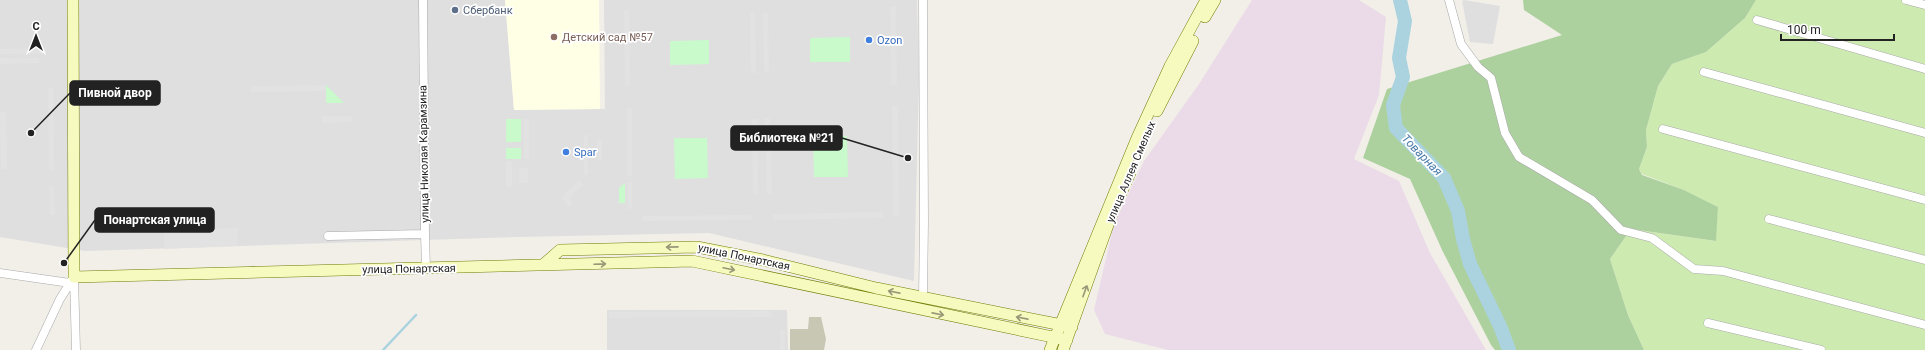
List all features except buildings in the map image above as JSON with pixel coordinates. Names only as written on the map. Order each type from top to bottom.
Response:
[{"type":"main road","points":[[72,280],[73,0]]},
{"type":"main road","points":[[1050,350],[1137,138],[1170,66],[1206,0]]},
{"type":"main road","name":"улица Аллея Смелых","points":[[1065,345],[1113,211],[1178,69],[1215,0]]},
{"type":"main road","name":"улица Понартская","points":[[560,250],[697,247],[762,260],[876,288],[1060,326],[1072,327]]},
{"type":"main road","points":[[560,250],[561,264]]},
{"type":"main road","points":[[544,264],[560,250]]},
{"type":"main road","name":"улица Понартская","points":[[72,280],[275,272],[692,261],[1055,337],[1065,345]]},
{"type":"main road","points":[[873,300],[876,288]]},
{"type":"street","name":"улица Николая Карамзина","points":[[328,236],[425,234],[423,0]]},
{"type":"street","points":[[923,0],[923,298]]},
{"type":"street","points":[[1449,0],[1461,44],[1478,67],[1491,78],[1505,133],[1518,157],[1592,200],[1621,230],[1652,238],[1694,269],[1723,271],[1925,324]]},
{"type":"street","points":[[1906,0],[1925,5]]},
{"type":"street","points":[[1757,20],[1925,69]]},
{"type":"street","points":[[1704,72],[1925,133]]},
{"type":"street","points":[[1663,129],[1925,200]]},
{"type":"street","points":[[1769,219],[1925,260]]},
{"type":"street","points":[[425,234],[426,268]]},
{"type":"street","points":[[0,273],[72,280]]},
{"type":"street","points":[[36,350],[60,299],[72,280]]},
{"type":"street","points":[[72,280],[76,350]]},
{"type":"street","points":[[1708,323],[1821,350]]},
{"type":"shaded area","points":[[0,0],[505,0],[514,110],[605,109],[604,0],[917,0],[919,77],[914,281],[709,233],[518,237],[85,251],[0,237]]},
{"type":"shaded area","name":"Детский сад №57","points":[[505,0],[599,0],[600,109],[514,110]]},
{"type":"shaded area","points":[[1252,0],[1359,0],[1386,17],[1379,95],[1354,159],[1399,181],[1430,253],[1486,350],[1168,350],[1105,334],[1094,310],[1114,224],[1144,161],[1199,84]]},
{"type":"shaded area","points":[[1464,0],[1500,6],[1493,44],[1470,42],[1462,1]]},
{"type":"shaded area","points":[[890,6],[896,6],[897,85],[891,85]]},
{"type":"shaded area","points":[[624,10],[629,10],[630,86],[625,86]]},
{"type":"shaded area","points":[[750,13],[755,13],[756,73],[751,73]]},
{"type":"shaded area","points":[[763,13],[768,13],[769,72],[764,73]]},
{"type":"shaded area","points":[[46,48],[46,54],[0,54],[0,49]]},
{"type":"shaded area","points":[[0,58],[39,58],[39,63],[0,64]]},
{"type":"shaded area","points":[[325,85],[325,91],[251,92],[251,86]]},
{"type":"shaded area","points":[[53,87],[54,170],[49,170],[48,88]]},
{"type":"shaded area","points":[[892,106],[898,106],[899,215],[893,215]]},
{"type":"shaded area","points":[[627,108],[632,108],[632,176],[627,176]]},
{"type":"shaded area","points":[[0,112],[6,112],[7,169],[1,169]]},
{"type":"shaded area","points":[[322,116],[352,116],[352,122],[322,123]]},
{"type":"shaded area","points":[[765,118],[770,118],[772,194],[767,194]]},
{"type":"shaded area","points":[[524,119],[529,119],[529,159],[524,159]]},
{"type":"shaded area","points":[[752,119],[757,119],[758,194],[753,194]]},
{"type":"shaded area","points":[[584,135],[588,135],[588,175],[584,175]]},
{"type":"shaded area","points":[[597,140],[602,140],[602,161],[597,161]]},
{"type":"shaded area","points":[[506,161],[512,161],[512,187],[506,187]]},
{"type":"shaded area","points":[[519,168],[528,168],[528,183],[519,183]]},
{"type":"shaded area","points":[[579,180],[583,185],[569,198],[573,203],[569,207],[561,198]]},
{"type":"shaded area","points":[[628,182],[632,182],[632,209],[628,209]]},
{"type":"shaded area","points":[[54,186],[55,215],[50,215],[49,187]]},
{"type":"shaded area","points":[[883,212],[883,218],[773,220],[773,214]]},
{"type":"shaded area","points":[[751,215],[752,220],[642,221],[642,216]]},
{"type":"shaded area","points":[[238,228],[237,246],[164,249],[164,230]]},
{"type":"shaded area","points":[[607,310],[787,310],[788,350],[607,350]]},
{"type":"shaded area","points":[[772,311],[772,317],[609,318],[609,312]]},
{"type":"shaded area","points":[[809,317],[821,317],[826,339],[824,350],[790,350],[790,329],[808,329]]},
{"type":"shaded area","points":[[780,330],[785,330],[785,350],[780,350]]},
{"type":"green space","points":[[1523,0],[1756,0],[1745,18],[1706,52],[1672,64],[1658,86],[1646,130],[1647,147],[1639,169],[1642,175],[1684,190],[1718,207],[1716,241],[1631,229],[1610,259],[1628,315],[1644,350],[1495,350],[1443,252],[1410,179],[1363,158],[1387,89],[1562,35],[1524,10]]},
{"type":"green space","points":[[1756,0],[1925,0],[1925,350],[1644,350],[1628,315],[1610,259],[1631,229],[1715,241],[1718,207],[1684,190],[1642,174],[1639,169],[1647,147],[1646,130],[1658,86],[1672,64],[1706,52],[1745,18]]},
{"type":"green space","points":[[850,37],[850,62],[810,62],[810,38]]},
{"type":"green space","points":[[709,40],[709,64],[670,65],[670,41]]},
{"type":"green space","points":[[326,85],[344,103],[326,103]]},
{"type":"green space","points":[[506,119],[521,119],[521,142],[506,142]]},
{"type":"green space","points":[[813,136],[847,136],[848,177],[814,177]]},
{"type":"green space","points":[[674,138],[707,138],[708,178],[675,179]]},
{"type":"green space","points":[[506,148],[521,148],[521,159],[506,159]]},
{"type":"green space","points":[[625,183],[625,203],[619,203],[619,188]]},
{"type":"waterway","name":"Товарная","points":[[1400,0],[1405,21],[1399,58],[1403,77],[1393,105],[1396,128],[1444,178],[1458,211],[1463,239],[1470,264],[1500,326],[1509,350]]},
{"type":"waterway","points":[[383,350],[416,315]]},
{"type":"place","name":"Сбербанк","points":[[455,10]]},
{"type":"place","name":"Детский сад №57","points":[[554,37]]},
{"type":"place","name":"Ozon","points":[[869,40]]},
{"type":"place","name":"Пивной двор","points":[[31,133]]},
{"type":"place","name":"Spar","points":[[566,152]]},
{"type":"place","name":"Библиотека №21","points":[[908,158]]},
{"type":"place","name":"Понартская улица","points":[[64,263]]}]
